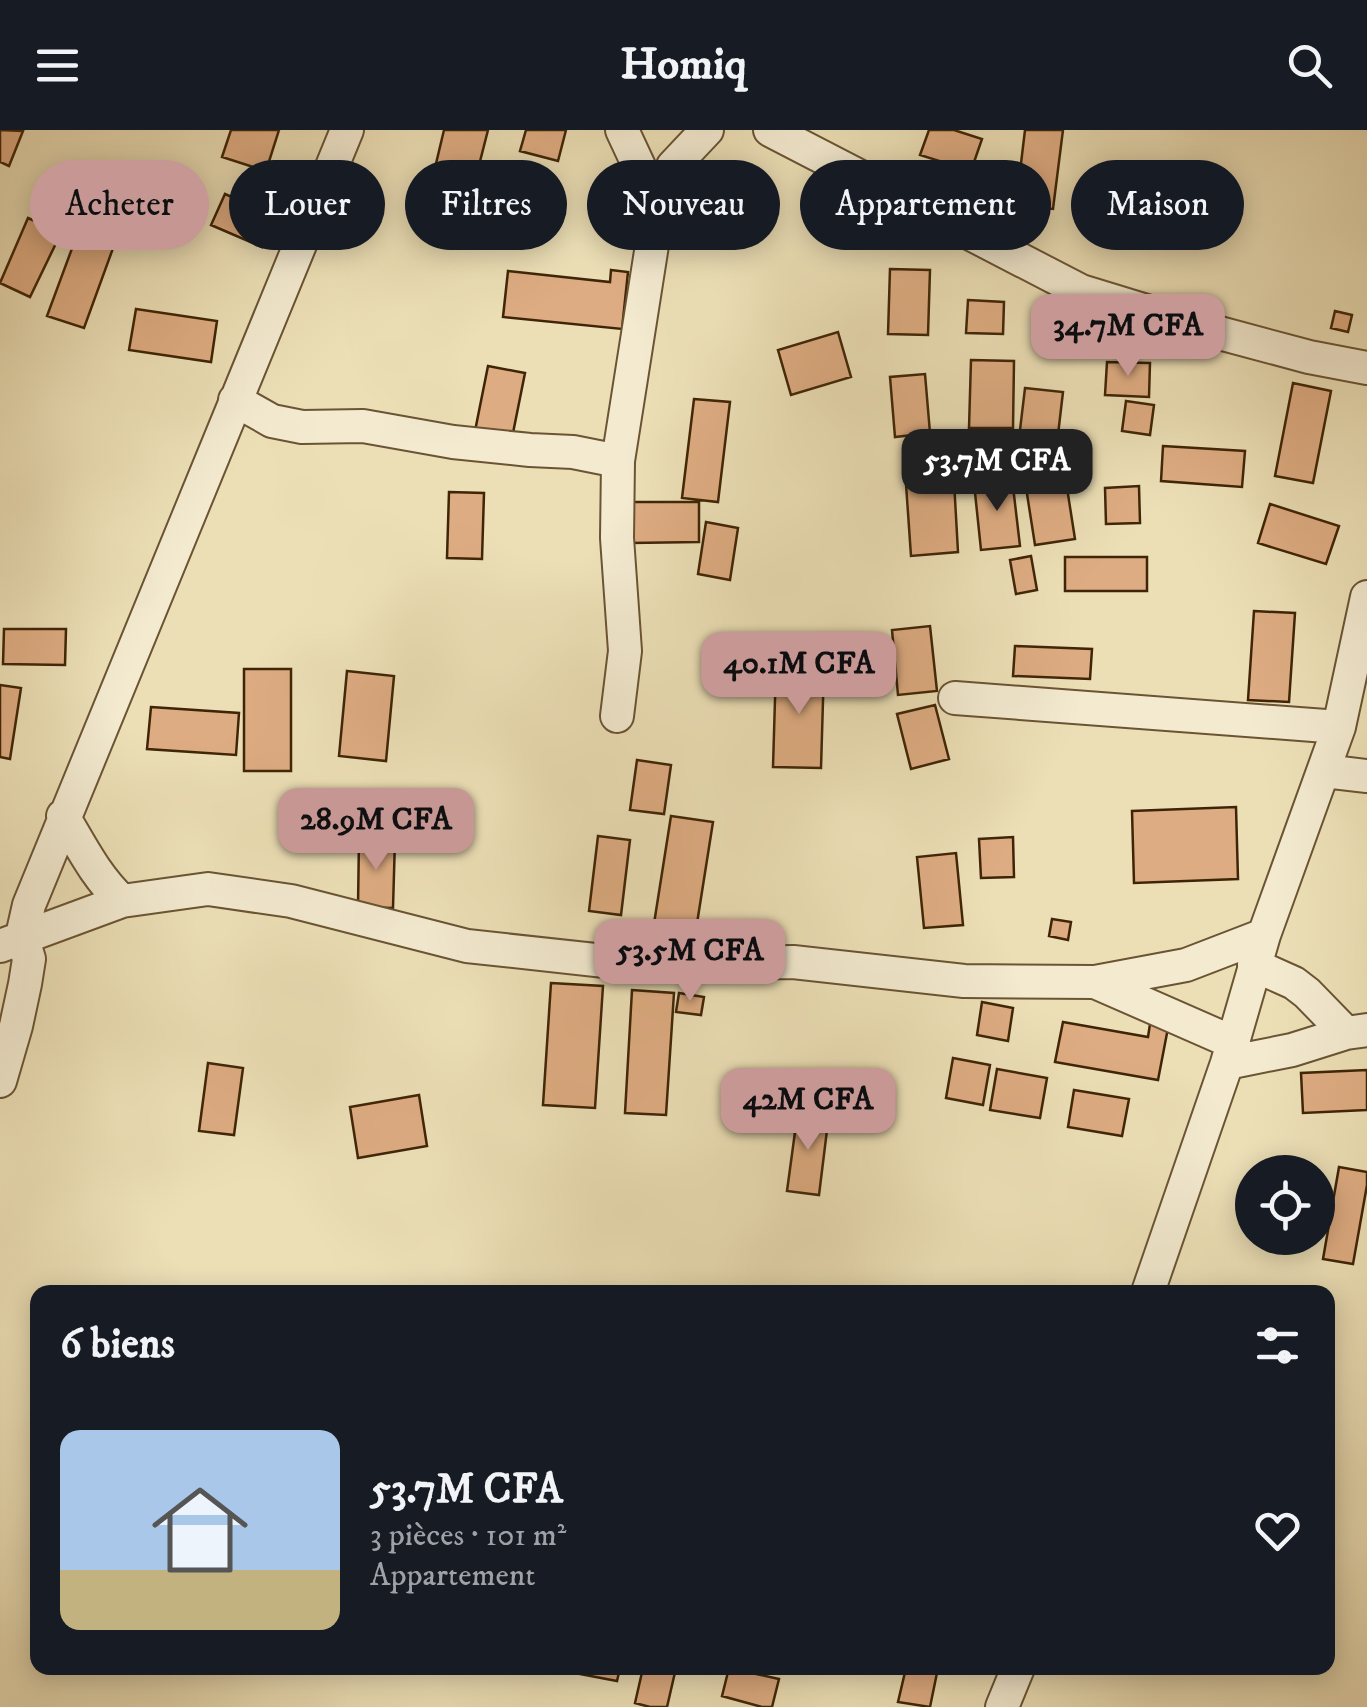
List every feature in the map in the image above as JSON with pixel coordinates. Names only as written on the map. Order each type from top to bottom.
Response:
[{"type":"street","points":[[11,941],[347,130]]},
{"type":"street","points":[[622,130],[636,160]]},
{"type":"street","points":[[679,160],[707,130]]},
{"type":"street","points":[[770,130],[1081,291],[1212,332],[1367,368]]},
{"type":"street","points":[[617,716],[625,651],[617,538],[618,460],[651,250]]},
{"type":"street","points":[[234,400],[272,420],[302,427],[364,426],[453,442],[573,452],[618,460]]},
{"type":"street","points":[[1150,1285],[1230,1052],[1259,950],[1339,727],[1367,597]]},
{"type":"street","points":[[955,698],[1339,727]]},
{"type":"street","points":[[1324,771],[1367,776]]},
{"type":"street","points":[[63,816],[94,868],[122,901]]},
{"type":"street","points":[[11,941],[122,901],[208,889],[291,900],[467,946],[632,964],[793,962],[964,981],[1095,982],[1259,950]]},
{"type":"street","points":[[0,1081],[26,984],[28,959],[11,941]]},
{"type":"street","points":[[1259,950],[1357,1032]]},
{"type":"street","points":[[1095,982],[1230,1052],[1292,1050],[1357,1032]]},
{"type":"street","points":[[1002,1707],[1015,1675]]},
{"type":"building","points":[[0,130],[23,131],[9,166],[0,162]]},
{"type":"building","points":[[231,130],[279,130],[269,160],[222,157]]},
{"type":"building","points":[[444,130],[488,130],[480,160],[437,160]]},
{"type":"building","points":[[526,130],[566,130],[558,160],[520,151]]},
{"type":"building","points":[[929,130],[954,130],[982,139],[975,160],[936,160],[920,155]]},
{"type":"building","points":[[1025,130],[1063,130],[1053,209],[1051,160],[1021,160]]},
{"type":"building","points":[[225,194],[229,196],[229,233],[211,225]]},
{"type":"building","points":[[28,218],[30,250],[53,250],[30,297],[0,283]]},
{"type":"building","points":[[71,250],[112,250],[84,328],[47,316]]},
{"type":"building","points":[[890,269],[930,270],[928,335],[888,334]]},
{"type":"building","points":[[611,270],[628,272],[622,329],[503,317],[508,271],[610,282]]},
{"type":"building","points":[[968,300],[1004,302],[1003,334],[966,333]]},
{"type":"building","points":[[136,309],[217,321],[211,362],[129,350]]},
{"type":"building","points":[[1335,311],[1352,315],[1348,332],[1331,328]]},
{"type":"building","points":[[838,332],[851,377],[791,395],[778,350]]},
{"type":"building","points":[[971,360],[1014,361],[1013,428],[969,428]]},
{"type":"building","points":[[1107,362],[1150,363],[1149,397],[1105,395]]},
{"type":"building","points":[[488,366],[525,373],[512,438],[475,431]]},
{"type":"building","points":[[925,374],[930,433],[895,437],[890,377]]},
{"type":"building","points":[[1293,383],[1331,391],[1313,483],[1275,476]]},
{"type":"building","points":[[1025,388],[1063,392],[1055,460],[1017,455]]},
{"type":"building","points":[[694,399],[730,402],[718,502],[682,498]]},
{"type":"building","points":[[1126,401],[1154,405],[1150,435],[1122,431]]},
{"type":"building","points":[[1163,446],[1245,451],[1242,487],[1161,481]]},
{"type":"building","points":[[1065,475],[1075,539],[1035,545],[1025,481]]},
{"type":"building","points":[[1012,478],[1020,546],[981,550],[974,483]]},
{"type":"building","points":[[954,481],[958,552],[911,556],[906,484]]},
{"type":"building","points":[[1139,486],[1140,523],[1106,524],[1105,488]]},
{"type":"building","points":[[449,492],[484,493],[482,559],[447,558]]},
{"type":"building","points":[[631,502],[699,502],[699,542],[631,543]]},
{"type":"building","points":[[1270,504],[1339,526],[1326,564],[1258,543]]},
{"type":"building","points":[[706,522],[738,528],[730,580],[698,574]]},
{"type":"building","points":[[1031,556],[1037,590],[1016,594],[1010,560]]},
{"type":"building","points":[[1065,557],[1147,557],[1147,591],[1065,591]]},
{"type":"building","points":[[1254,611],[1295,613],[1289,702],[1248,700]]},
{"type":"building","points":[[930,626],[937,691],[898,695],[892,630]]},
{"type":"building","points":[[4,629],[66,629],[65,665],[3,664]]},
{"type":"building","points":[[1015,646],[1092,649],[1090,679],[1013,676]]},
{"type":"building","points":[[776,666],[824,667],[821,768],[773,767]]},
{"type":"building","points":[[244,669],[291,669],[291,771],[244,771]]},
{"type":"building","points":[[347,671],[394,676],[386,761],[339,756]]},
{"type":"building","points":[[0,685],[21,688],[10,759],[0,757]]},
{"type":"building","points":[[935,705],[949,759],[911,769],[897,714]]},
{"type":"building","points":[[151,707],[239,713],[236,755],[147,749]]},
{"type":"building","points":[[637,760],[671,765],[664,814],[630,810]]},
{"type":"building","points":[[1236,807],[1238,879],[1134,883],[1132,811]]},
{"type":"building","points":[[671,816],[713,822],[695,936],[653,930]]},
{"type":"building","points":[[598,836],[630,840],[621,915],[589,911]]},
{"type":"building","points":[[1013,837],[1014,877],[981,878],[979,839]]},
{"type":"building","points":[[359,838],[395,839],[393,908],[358,907]]},
{"type":"building","points":[[956,853],[963,925],[924,928],[917,857]]},
{"type":"building","points":[[1052,919],[1071,922],[1068,940],[1049,936]]},
{"type":"building","points":[[551,983],[603,986],[595,1108],[543,1105]]},
{"type":"building","points":[[632,990],[674,993],[666,1115],[625,1113]]},
{"type":"building","points":[[679,993],[704,997],[701,1015],[676,1012]]},
{"type":"building","points":[[982,1002],[1013,1008],[1008,1041],[977,1035]]},
{"type":"building","points":[[1063,1022],[1148,1037],[1150,1024],[1168,1028],[1158,1080],[1055,1062]]},
{"type":"building","points":[[953,1058],[990,1065],[983,1105],[946,1098]]},
{"type":"building","points":[[208,1063],[243,1068],[234,1135],[199,1131]]},
{"type":"building","points":[[997,1069],[1047,1078],[1040,1118],[990,1110]]},
{"type":"building","points":[[1367,1070],[1367,1110],[1303,1113],[1301,1073]]},
{"type":"building","points":[[1074,1090],[1129,1099],[1122,1136],[1068,1127]]},
{"type":"building","points":[[419,1095],[427,1146],[358,1158],[350,1107]]},
{"type":"building","points":[[798,1110],[829,1114],[819,1195],[787,1191]]},
{"type":"building","points":[[1339,1167],[1367,1172],[1353,1264],[1323,1259],[1324,1255],[1335,1255]]},
{"type":"building","points":[[585,1675],[618,1675],[617,1681]]},
{"type":"building","points":[[641,1675],[674,1675],[667,1707],[635,1703]]},
{"type":"building","points":[[727,1675],[779,1679],[772,1707],[722,1696]]},
{"type":"building","points":[[904,1675],[937,1675],[930,1707],[898,1702]]}]
